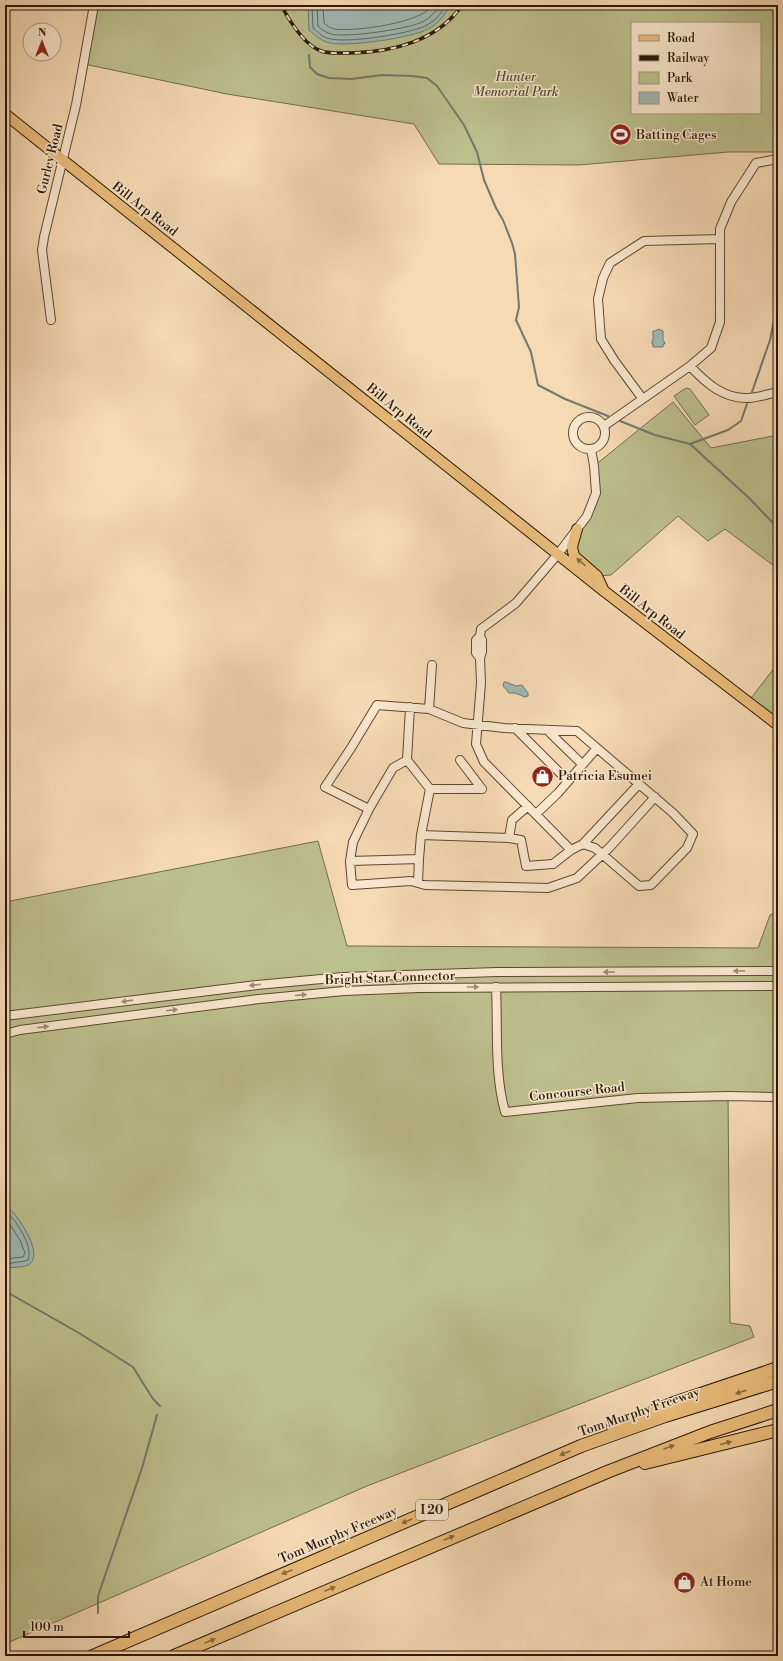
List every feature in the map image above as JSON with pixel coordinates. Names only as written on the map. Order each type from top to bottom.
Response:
[{"type":"highway","points":[[581,1446],[607,1430],[635,1418],[778,1368]]},
{"type":"highway","name":"Tom Murphy Freeway","points":[[93,1656],[581,1446],[665,1416],[778,1381]]},
{"type":"highway","name":"I 20","points":[[174,1656],[607,1472],[710,1432],[778,1410]]},
{"type":"highway","points":[[607,1472],[778,1430]]},
{"type":"main road","name":"Bill Arp Road","points":[[5,114],[604,591],[778,725]]},
{"type":"main road","points":[[577,529],[572,547],[574,556],[597,576],[604,591]]},
{"type":"street","name":"Gurley Road","points":[[51,320],[42,250],[62,159],[76,105],[94,5]]},
{"type":"street","points":[[604,426],[642,398],[690,366],[710,348],[720,322],[720,229],[731,202],[756,163],[778,159]]},
{"type":"street","points":[[642,398],[607,350],[601,339],[598,299],[602,278],[610,263],[644,241],[720,239]]},
{"type":"street","points":[[690,366],[708,384],[730,396],[747,398],[778,392]]},
{"type":"street","points":[[591,418],[600,421],[604,426],[604,439],[600,445],[591,449],[587,450],[578,445],[574,436],[573,429],[577,423],[583,419],[591,418]]},
{"type":"street","points":[[571,850],[484,762],[476,744],[481,683],[480,658],[483,647],[480,636],[481,629],[516,603],[558,554],[587,516],[596,493],[591,449]]},
{"type":"street","points":[[430,709],[432,665]]},
{"type":"street","points":[[369,809],[325,787],[377,705],[430,709],[462,723],[514,728],[577,731],[673,813],[693,834],[687,848],[651,885],[639,886],[595,848],[583,844]]},
{"type":"street","points":[[410,707],[407,760],[430,789],[421,835],[418,883]]},
{"type":"street","points":[[514,728],[568,781]]},
{"type":"street","points":[[547,730],[582,764]]},
{"type":"street","points":[[536,814],[597,748]]},
{"type":"street","points":[[407,760],[393,768],[369,809],[353,842],[350,861],[352,885],[411,881],[425,885],[548,888],[577,878],[602,854],[654,797]]},
{"type":"street","points":[[430,789],[482,789],[460,760]]},
{"type":"street","points":[[421,835],[509,838],[521,840],[526,866],[553,864],[571,850],[583,844],[639,784]]},
{"type":"street","points":[[509,838],[512,820],[528,806]]},
{"type":"street","points":[[350,861],[419,859]]},
{"type":"street","name":"Bright Star Connector","points":[[5,1016],[257,985],[343,977],[497,972],[778,971]]},
{"type":"street","name":"Bright Star Connector","points":[[5,1034],[20,1030],[300,995],[419,988],[778,986]]},
{"type":"street","name":"Concourse Road","points":[[496,987],[498,1069],[505,1112],[638,1098],[716,1096],[778,1097]]},
{"type":"green space","name":"Hunter Memorial Park","points":[[97,5],[778,5],[778,152],[728,152],[579,165],[439,164],[414,124],[227,94],[84,64]]},
{"type":"green space","points":[[686,388],[690,389],[709,415],[695,425],[674,396]]},
{"type":"green space","points":[[673,402],[711,448],[778,435],[778,569],[725,529],[708,541],[678,516],[611,575],[597,576],[574,556],[577,529],[596,493],[594,466]]},
{"type":"green space","points":[[778,663],[778,725],[748,702]]},
{"type":"green space","points":[[318,841],[347,946],[758,948],[770,915],[778,912],[778,1097],[728,1096],[730,1323],[750,1326],[754,1337],[367,1486],[5,1644],[5,902]]},
{"type":"water","points":[[308,5],[450,5],[438,22],[432,27],[420,32],[408,36],[379,41],[338,44],[324,41],[309,30]]},
{"type":"water","points":[[658,329],[663,331],[663,341],[665,344],[663,344],[663,347],[653,347],[653,331]]},
{"type":"water","points":[[504,682],[516,686],[522,685],[528,693],[528,696],[525,697],[515,693],[509,693],[503,686]]},
{"type":"water","points":[[5,1205],[16,1215],[31,1242],[34,1251],[30,1264],[21,1267],[5,1268]]},
{"type":"waterway","points":[[309,55],[310,67],[317,74],[329,78],[351,79],[382,75],[412,76],[427,78],[437,86],[464,125],[477,152],[484,180],[512,243],[515,254],[519,307],[516,320],[531,352],[538,385],[565,399],[608,416]]},
{"type":"waterway","points":[[752,392],[770,340],[778,301]]},
{"type":"waterway","points":[[690,444],[728,430],[741,421],[747,404]]},
{"type":"waterway","points":[[620,421],[655,435],[690,444],[748,497],[778,528]]},
{"type":"waterway","points":[[5,1291],[79,1333],[133,1367],[153,1399],[160,1406]]},
{"type":"waterway","points":[[98,1613],[98,1596],[142,1468],[157,1415]]},
{"type":"railway","points":[[281,5],[303,38],[315,48],[328,53],[367,52],[398,47],[413,42],[440,28],[462,5]]},
{"type":"place","name":"Batting Cages","points":[[621,135]]},
{"type":"place","name":"Patricia Esumei","points":[[543,776]]},
{"type":"place","name":"At Home","points":[[685,1582]]}]
